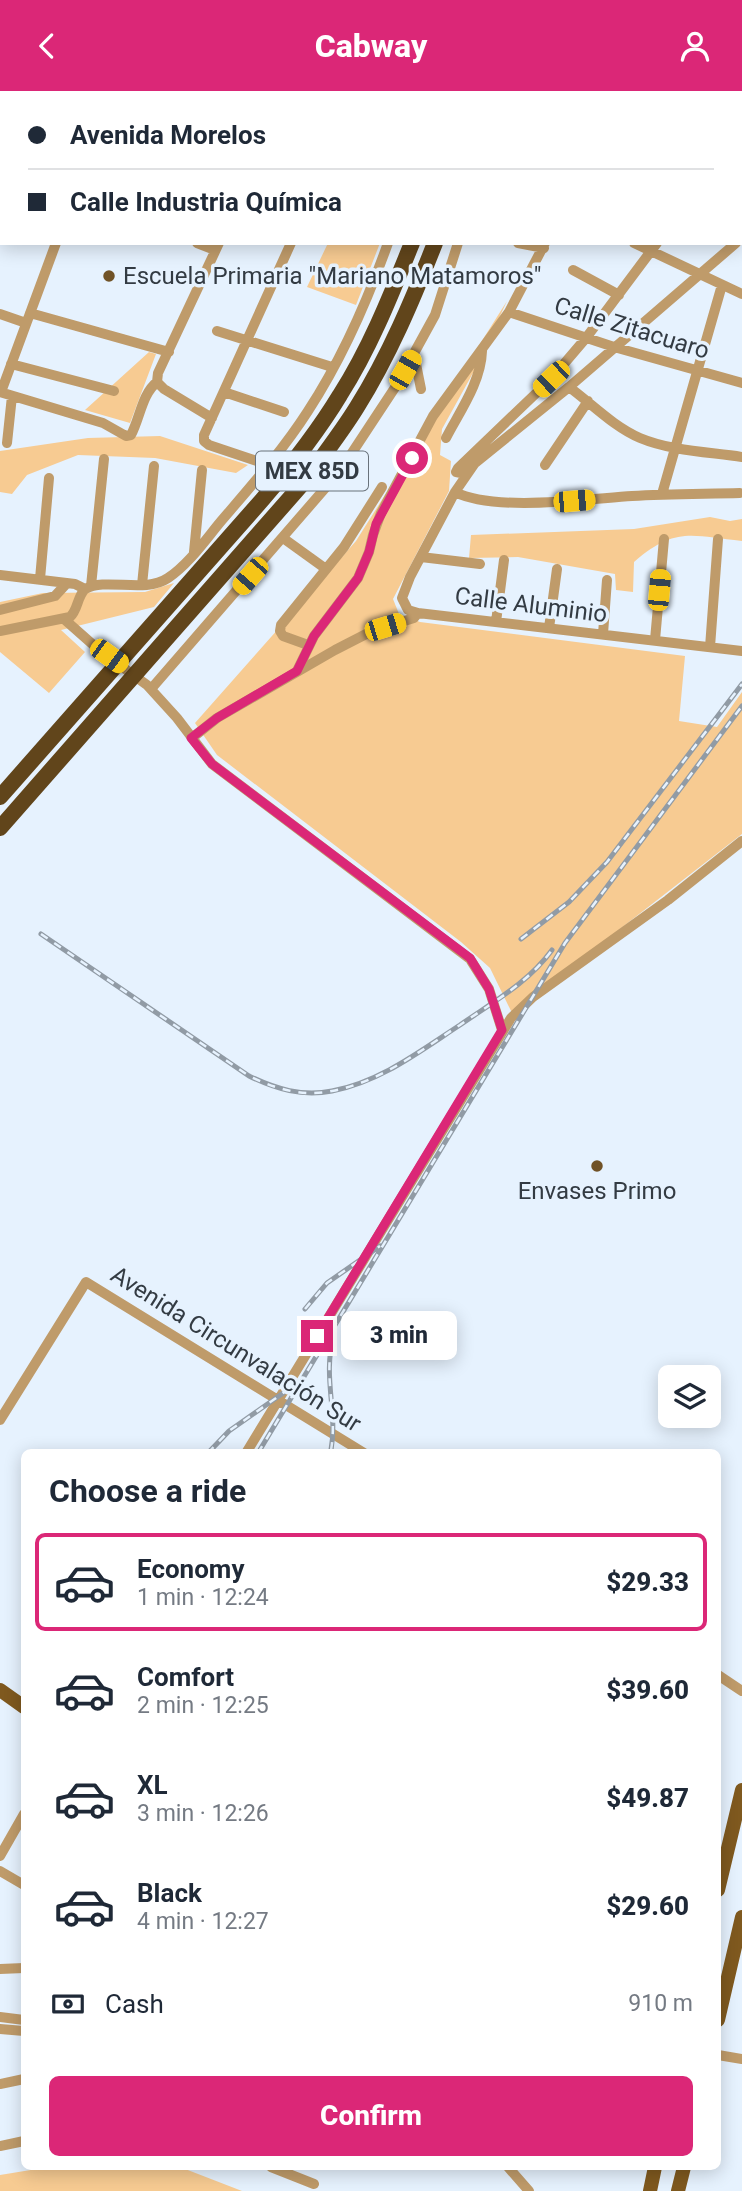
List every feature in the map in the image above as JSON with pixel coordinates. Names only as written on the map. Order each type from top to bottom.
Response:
[{"type":"highway","name":"MEX 85D","points":[[0,797],[262,500],[325,419],[368,344],[411,245]]},
{"type":"highway","name":"MEX 85D","points":[[0,828],[283,509],[344,428],[386,354],[434,245]]},
{"type":"main road","points":[[0,1690],[21,1705]]},
{"type":"main road","points":[[721,1878],[742,1790]]},
{"type":"main road","points":[[721,2007],[742,1917]]},
{"type":"main road","points":[[650,2191],[654,2170]]},
{"type":"main road","points":[[678,2191],[683,2170]]},
{"type":"street","points":[[55,245],[0,392],[103,423],[129,436],[141,413],[147,391],[157,382]]},
{"type":"street","points":[[269,465],[209,445],[204,441],[204,435],[291,245]]},
{"type":"street","points":[[0,575],[88,587],[142,585],[167,579],[194,552],[269,465],[308,411],[368,300],[387,245]]},
{"type":"street","points":[[151,689],[340,471],[396,386],[435,316],[457,245]]},
{"type":"street","points":[[297,671],[308,645],[358,578],[382,513],[433,416],[509,312],[547,245]]},
{"type":"street","points":[[734,245],[698,274],[569,387],[475,463],[457,473],[458,468],[551,379],[586,338],[654,248],[698,274],[742,295]]},
{"type":"street","points":[[212,418],[161,387],[157,376],[217,247]]},
{"type":"street","points":[[573,270],[619,295]]},
{"type":"street","points":[[662,494],[722,285]]},
{"type":"street","name":"Calle Zitacuaro","points":[[509,312],[614,347],[742,383]]},
{"type":"street","points":[[0,314],[28,318],[169,352]]},
{"type":"street","points":[[216,331],[332,367]]},
{"type":"street","points":[[446,437],[482,365],[482,351]]},
{"type":"street","points":[[414,354],[421,389]]},
{"type":"street","points":[[11,364],[114,391]]},
{"type":"street","points":[[569,387],[636,436],[676,447],[742,457]]},
{"type":"street","points":[[224,392],[284,412]]},
{"type":"street","points":[[7,443],[12,396]]},
{"type":"street","points":[[545,465],[588,401]]},
{"type":"street","points":[[0,631],[64,619],[73,614],[78,597],[88,587],[104,459]]},
{"type":"street","points":[[475,463],[455,492],[421,557],[480,564]]},
{"type":"street","points":[[142,585],[154,465]]},
{"type":"street","points":[[194,552],[202,470]]},
{"type":"street","points":[[40,579],[49,478]]},
{"type":"street","points":[[308,645],[283,636],[281,625],[344,547],[382,487]]},
{"type":"street","points":[[455,492],[475,499],[536,502],[662,494],[740,493]]},
{"type":"street","points":[[283,538],[326,569]]},
{"type":"street","points":[[655,640],[664,539]]},
{"type":"street","points":[[710,647],[718,539]]},
{"type":"street","name":"Calle Aluminio","points":[[421,557],[405,589],[403,602],[408,610],[418,613],[742,651]]},
{"type":"street","points":[[496,622],[504,560]]},
{"type":"street","points":[[549,628],[557,569]]},
{"type":"street","points":[[603,634],[607,580]]},
{"type":"street","points":[[0,610],[55,596],[67,583]]},
{"type":"street","points":[[191,738],[217,718],[297,671],[372,632],[414,618],[418,613]]},
{"type":"street","points":[[64,619],[151,689],[177,717],[212,764],[470,958],[489,989],[502,1030]]},
{"type":"street","points":[[248,1449],[502,1030],[519,1009],[668,900],[742,841]]},
{"type":"street","name":"Avenida Circunvalación Sur","points":[[0,1420],[86,1282],[358,1449]]},
{"type":"street","points":[[721,1677],[742,1691]]},
{"type":"street","points":[[0,1856],[21,1819]]},
{"type":"street","points":[[0,1871],[21,1883]]},
{"type":"street","points":[[0,1969],[21,1968]]},
{"type":"street","points":[[0,2017],[21,2019]]},
{"type":"street","points":[[0,2029],[21,2031]]},
{"type":"street","points":[[721,2056],[742,2059]]},
{"type":"street","points":[[0,2084],[21,2080]]},
{"type":"street","points":[[0,2146],[21,2142]]},
{"type":"street","points":[[279,2170],[314,2184]]},
{"type":"street","points":[[510,2170],[527,2190]]},
{"type":"shaded area","points":[[327,245],[379,245],[356,305],[307,287]]},
{"type":"shaded area","points":[[507,301],[473,373],[442,429],[440,455],[451,461],[449,491],[393,599],[399,614],[420,622],[685,656],[679,721],[717,727],[742,692],[742,834],[512,1013],[490,968],[461,942],[217,755],[195,723],[356,541]]},
{"type":"shaded area","points":[[149,352],[156,354],[130,423],[85,410]]},
{"type":"shaded area","points":[[160,436],[248,465],[236,473],[155,458],[78,455],[27,475],[12,494],[0,492],[0,451],[88,438]]},
{"type":"shaded area","points":[[710,517],[730,521],[742,519],[742,541],[685,536],[661,543],[634,562],[633,592],[616,590],[615,574],[518,557],[469,558],[471,535],[634,529]]},
{"type":"shaded area","points":[[174,583],[154,607],[61,630],[85,652],[49,693],[0,652],[0,602],[43,593],[145,592]]},
{"type":"shaded area","points":[[31,2170],[188,2170],[242,2191],[0,2191],[0,2175]]},
{"type":"railway","points":[[521,939],[569,902],[607,862],[742,684]]},
{"type":"railway","points":[[260,1449],[565,943],[742,706]]},
{"type":"railway","points":[[41,934],[249,1076],[279,1088],[310,1093],[350,1087],[399,1064],[509,991],[543,962],[552,950]]},
{"type":"railway","points":[[305,1309],[327,1283],[380,1246]]},
{"type":"railway","points":[[331,1449],[333,1421],[329,1365],[334,1335]]},
{"type":"railway","points":[[212,1449],[229,1431],[296,1384]]},
{"type":"place","name":"Escuela Primaria \"Mariano Matamoros\"","points":[[109,276]]},
{"type":"place","name":"Envases Primo","points":[[597,1166]]},
{"type":"route","points":[[317,1336],[502,1030],[489,989],[470,958],[212,764],[191,738],[217,718],[297,671],[308,645],[358,578],[369,552],[376,524],[412,458]]}]
